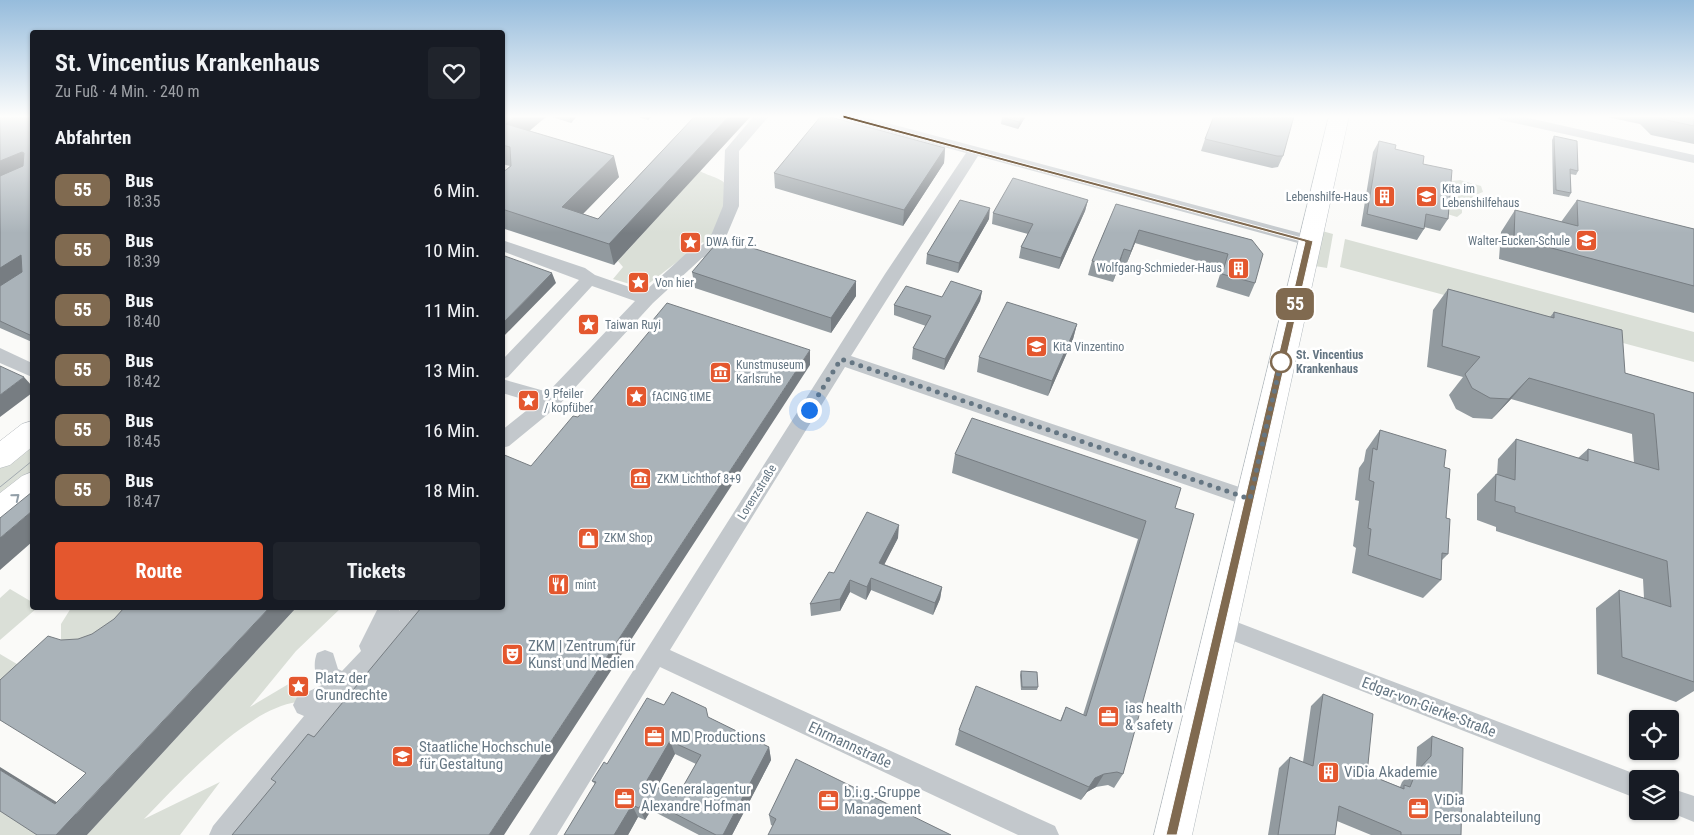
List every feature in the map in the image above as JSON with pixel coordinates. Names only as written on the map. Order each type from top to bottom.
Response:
[{"type":"street","points":[[505,439],[552,400],[647,299],[696,254],[708,249],[717,240],[731,206],[732,155]]},
{"type":"street","name":"Lorenzstraße","points":[[542,835],[891,278],[972,155]]},
{"type":"street","points":[[993,155],[1309,241]]},
{"type":"street","points":[[1173,835],[1330,155]]},
{"type":"street","points":[[1676,155],[1694,159]]},
{"type":"street","points":[[505,246],[647,299]]},
{"type":"street","points":[[505,368],[584,276]]},
{"type":"street","points":[[0,354],[30,369]]},
{"type":"street","points":[[841,359],[1250,499]]},
{"type":"street","points":[[505,387],[552,400]]},
{"type":"street","points":[[0,457],[30,434]]},
{"type":"street","points":[[0,510],[30,486]]},
{"type":"street","points":[[305,705],[345,685],[378,633],[388,610]]},
{"type":"street","points":[[222,835],[345,685],[414,610]]},
{"type":"street","name":"Edgar-von-Gierke-Straße","points":[[1221,626],[1629,784]]},
{"type":"street","name":"Ehrmannstraße","points":[[655,654],[1046,835]]},
{"type":"street","points":[[325,661],[328,676],[345,685]]},
{"type":"street","points":[[1679,803],[1694,809]]},
{"type":"shaded area","points":[[700,171],[723,181],[728,188],[729,194],[707,247],[703,242],[643,288],[613,279],[623,267],[618,261]]},
{"type":"shaded area","points":[[1460,180],[1481,186],[1483,192],[1473,196],[1471,203],[1462,209],[1462,213],[1457,217],[1444,213],[1448,203],[1456,200],[1459,194],[1452,181]]},
{"type":"shaded area","points":[[1322,231],[1333,234],[1327,268],[1315,266]]},
{"type":"shaded area","points":[[1345,239],[1694,332],[1694,362],[1340,267]]},
{"type":"shaded area","points":[[30,442],[30,478],[0,503],[0,466]]},
{"type":"shaded area","points":[[10,589],[30,601],[30,610],[35,610],[0,640],[0,598]]},
{"type":"shaded area","points":[[70,610],[147,610],[132,633],[61,641],[61,624]]},
{"type":"shaded area","points":[[294,610],[339,610],[296,651],[250,707],[302,676],[297,702],[277,708],[256,718],[235,733],[214,750],[144,819],[220,782],[180,835],[87,835]]},
{"type":"shaded area","points":[[0,654],[27,670],[0,696]]},
{"type":"shaded area","points":[[0,806],[45,835],[0,835]]},
{"type":"building","points":[[0,155],[15,155],[0,161]]},
{"type":"building","points":[[24,155],[30,155],[30,335],[0,321],[0,286],[22,272],[21,255],[0,268],[0,176],[23,166]]},
{"type":"building","points":[[510,155],[614,156],[562,207],[598,219],[658,155],[692,155],[609,244],[505,210],[505,171],[511,166]]},
{"type":"building","points":[[789,155],[940,155],[904,210],[774,173]]},
{"type":"building","name":"Lebenshilfe-Haus","points":[[1377,155],[1420,155],[1424,156],[1423,164],[1452,170],[1448,219],[1426,214],[1424,229],[1367,214]]},
{"type":"building","points":[[1555,155],[1577,155],[1578,171],[1570,169],[1571,193],[1556,190]]},
{"type":"building","points":[[1013,178],[1088,200],[1061,258],[1021,247],[1033,224],[993,213]]},
{"type":"building","points":[[960,200],[990,208],[959,263],[927,254]]},
{"type":"building","points":[[1577,200],[1694,229],[1694,286],[1514,238],[1515,210],[1578,226]]},
{"type":"building","points":[[1116,204],[1252,240],[1263,254],[1255,283],[1222,274],[1228,254],[1139,230],[1131,251],[1124,249],[1117,268],[1092,261]]},
{"type":"building","points":[[721,238],[856,281],[831,318],[692,272]]},
{"type":"building","points":[[505,256],[552,273],[505,321]]},
{"type":"building","points":[[951,281],[982,291],[945,359],[913,348],[931,316],[894,305],[906,286],[942,297]]},
{"type":"building","points":[[1448,289],[1554,318],[1554,312],[1622,330],[1625,373],[1694,393],[1694,682],[1622,657],[1619,590],[1671,607],[1667,561],[1515,512],[1515,507],[1495,501],[1496,474],[1515,480],[1516,439],[1588,461],[1588,449],[1659,470],[1654,414],[1529,378],[1509,399],[1490,398],[1472,388],[1465,374],[1480,357],[1442,346]]},
{"type":"building","points":[[1007,302],[1077,324],[1052,381],[979,357]]},
{"type":"building","points":[[667,303],[810,350],[489,835],[232,835],[276,782],[271,779],[308,734],[314,737],[419,610],[505,610],[505,455],[531,466],[573,416],[578,417],[653,327],[648,326]]},
{"type":"building","points":[[0,366],[24,377],[0,395]]},
{"type":"building","points":[[972,418],[1181,488],[1175,508],[1194,514],[1123,774],[1117,772],[1104,774],[1095,778],[1089,787],[959,730],[976,686],[1061,721],[1066,707],[1086,716],[1146,521],[955,454]]},
{"type":"building","points":[[1380,430],[1446,450],[1444,467],[1450,469],[1446,518],[1450,519],[1448,554],[1442,553],[1441,580],[1368,555],[1371,529],[1368,528],[1374,482],[1369,480],[1373,448],[1377,450]]},
{"type":"building","points":[[30,494],[30,513],[0,538],[0,518]]},
{"type":"building","points":[[867,512],[899,525],[879,563],[942,587],[935,603],[871,578],[867,587],[850,580],[840,599],[810,604],[829,572],[834,573]]},
{"type":"building","points":[[122,610],[267,610],[56,835],[37,835],[0,811],[0,770],[55,804],[86,773],[0,720],[0,680],[48,636],[61,640],[78,639],[92,634],[114,619]]},
{"type":"building","points":[[1021,671],[1037,672],[1038,687],[1022,687]]},
{"type":"building","points":[[672,692],[706,708],[708,717],[769,747],[723,835],[716,835],[645,798],[639,808],[632,805],[614,835],[564,835],[596,782],[592,781],[604,762],[607,764],[647,698],[664,705]],"holes":[[[670,741],[701,755],[677,797],[646,782]]]},
{"type":"building","points":[[1323,694],[1373,714],[1367,774],[1404,789],[1404,785],[1410,787],[1416,772],[1431,756],[1432,736],[1463,748],[1461,835],[1401,835],[1401,832],[1339,806],[1335,835],[1278,835],[1290,757],[1313,766]]},
{"type":"building","points":[[796,759],[951,835],[768,835],[776,819],[769,815]]},
{"type":"tram line","points":[[0,487],[30,463]]},
{"type":"bus line","name":"55","points":[[993,155],[1309,241],[1173,835]]},
{"type":"place","name":"Kita im Lebenshilfehaus","points":[[1426,196]]},
{"type":"place","name":"Lebenshilfe-Haus","points":[[1384,197]]},
{"type":"place","name":"Walter-Eucken-Schule","points":[[1586,241]]},
{"type":"place","name":"DWA für Z.","points":[[690,242]]},
{"type":"place","name":"Wolfgang-Schmieder-Haus","points":[[1238,268]]},
{"type":"place","name":"Von hier","points":[[639,283]]},
{"type":"place","name":"Taiwan Ruyi","points":[[589,325]]},
{"type":"place","name":"Kita Vinzentino","points":[[1037,347]]},
{"type":"place","name":"St. Vincentius Krankenhaus","points":[[1281,362]]},
{"type":"place","name":"Kunstmuseum Karlsruhe","points":[[720,372]]},
{"type":"place","name":"fACING tIME","points":[[636,397]]},
{"type":"place","name":"9 Pfeiler / kopfüber","points":[[528,401]]},
{"type":"place","name":"ZKM Lichthof 8+9","points":[[641,479]]},
{"type":"place","name":"ZKM Shop","points":[[588,538]]},
{"type":"place","name":"mint","points":[[559,585]]},
{"type":"place","name":"ZKM | Zentrum für Kunst und Medien","points":[[512,655]]},
{"type":"place","name":"Platz der Grundrechte","points":[[299,687]]},
{"type":"place","name":"ias health & safety","points":[[1109,717]]},
{"type":"place","name":"MD Productions","points":[[655,737]]},
{"type":"place","name":"Staatliche Hochschule für Gestaltung","points":[[403,756]]},
{"type":"place","name":"ViDia Akademie","points":[[1328,772]]},
{"type":"place","name":"SV Generalagentur Alexandre Hofman","points":[[625,798]]},
{"type":"place","name":"b.i.g.-Gruppe Management","points":[[828,801]]},
{"type":"place","name":"ViDia Personalabteilung","points":[[1418,809]]},
{"type":"route","points":[[809,410],[841,359],[1250,499],[1281,362]]}]
